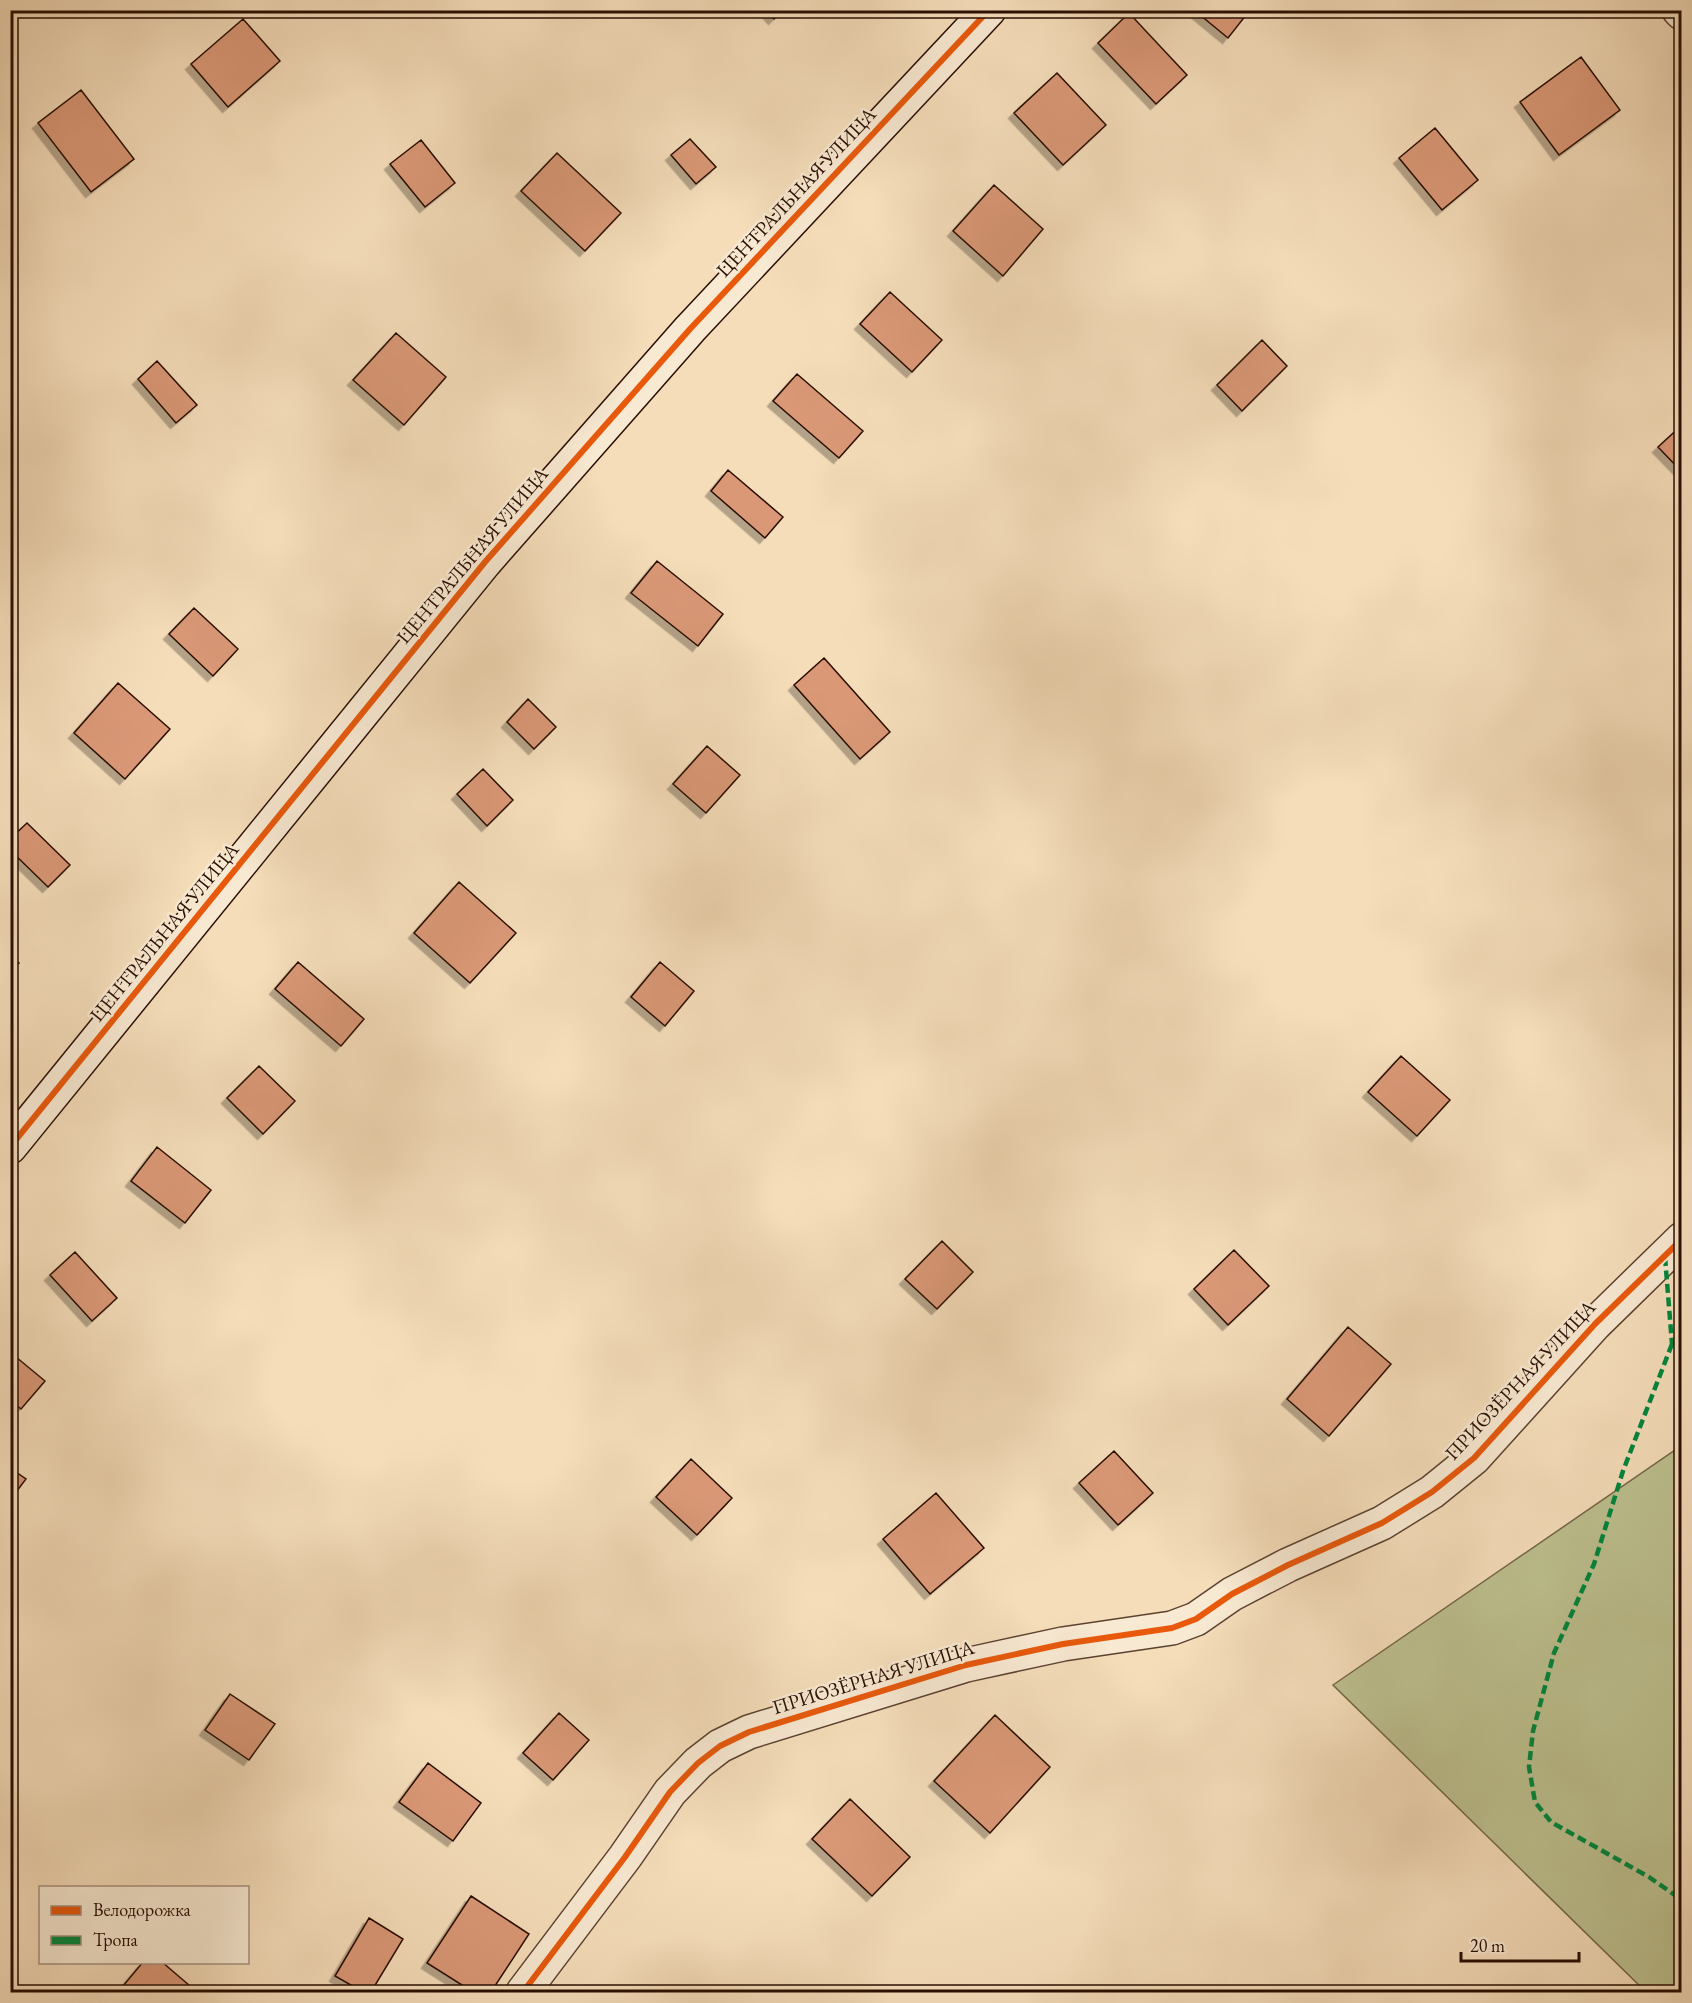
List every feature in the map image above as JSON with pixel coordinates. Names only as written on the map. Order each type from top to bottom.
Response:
[{"type":"street","name":"ЦЕНТРАЛЬНАЯ УЛИЦА","points":[[10,1147],[485,562],[690,328],[989,10]]},
{"type":"street","name":"ПРИОЗЁРНАЯ УЛИЦА","points":[[523,1992],[625,1857],[670,1792],[698,1763],[720,1746],[749,1732],[966,1665],[1063,1644],[1172,1628],[1196,1618],[1232,1594],[1288,1565],[1382,1523],[1432,1492],[1474,1458],[1595,1324],[1682,1239]]},
{"type":"green space","points":[[1681,1446],[1681,1992],[1646,1992],[1333,1685]]},
{"type":"building","points":[[766,10],[783,10],[774,19]]},
{"type":"building","points":[[1194,10],[1250,10],[1228,38]]},
{"type":"building","points":[[1129,13],[1187,75],[1156,104],[1098,43]]},
{"type":"building","points":[[243,19],[280,61],[228,107],[191,64]]},
{"type":"building","points":[[1581,57],[1620,110],[1559,155],[1520,102]]},
{"type":"building","points":[[1057,73],[1106,125],[1063,165],[1014,113]]},
{"type":"building","points":[[81,90],[134,159],[91,192],[38,123]]},
{"type":"building","points":[[1435,128],[1478,180],[1442,210],[1399,158]]},
{"type":"building","points":[[690,139],[716,167],[696,184],[671,155]]},
{"type":"building","points":[[421,140],[455,183],[425,207],[390,164]]},
{"type":"building","points":[[557,153],[621,213],[585,251],[521,191]]},
{"type":"building","points":[[994,185],[1043,229],[1003,276],[953,231]]},
{"type":"building","points":[[890,292],[942,340],[912,372],[860,324]]},
{"type":"building","points":[[396,333],[446,377],[404,425],[353,380]]},
{"type":"building","points":[[1262,340],[1287,366],[1242,411],[1217,385]]},
{"type":"building","points":[[157,361],[197,405],[176,423],[138,379]]},
{"type":"building","points":[[797,374],[863,431],[839,458],[773,401]]},
{"type":"building","points":[[1682,425],[1682,472],[1658,447]]},
{"type":"building","points":[[728,470],[783,517],[765,538],[711,491]]},
{"type":"building","points":[[657,561],[723,614],[698,646],[631,593]]},
{"type":"building","points":[[194,608],[238,649],[213,676],[169,634]]},
{"type":"building","points":[[824,658],[890,732],[860,759],[794,685]]},
{"type":"building","points":[[118,683],[170,729],[125,779],[74,733]]},
{"type":"building","points":[[528,699],[556,727],[534,749],[507,722]]},
{"type":"building","points":[[707,746],[740,775],[706,813],[673,784]]},
{"type":"building","points":[[483,769],[513,800],[487,826],[457,794]]},
{"type":"building","points":[[27,823],[70,865],[48,887],[10,850],[10,839]]},
{"type":"building","points":[[459,882],[516,933],[470,983],[414,933]]},
{"type":"building","points":[[10,955],[19,963],[10,971]]},
{"type":"building","points":[[298,962],[364,1019],[341,1046],[275,989]]},
{"type":"building","points":[[660,962],[694,991],[665,1026],[631,997]]},
{"type":"building","points":[[1401,1056],[1450,1100],[1417,1136],[1368,1092]]},
{"type":"building","points":[[259,1066],[295,1101],[263,1134],[227,1098]]},
{"type":"building","points":[[157,1147],[211,1190],[185,1223],[131,1181]]},
{"type":"building","points":[[942,1241],[973,1272],[937,1309],[905,1279]]},
{"type":"building","points":[[1234,1250],[1269,1286],[1228,1325],[1194,1289]]},
{"type":"building","points":[[75,1252],[117,1298],[92,1321],[50,1275]]},
{"type":"building","points":[[1348,1327],[1391,1364],[1329,1436],[1287,1399]]},
{"type":"building","points":[[10,1352],[45,1381],[21,1409],[10,1400]]},
{"type":"building","points":[[1114,1451],[1153,1493],[1118,1525],[1079,1483]]},
{"type":"building","points":[[691,1459],[732,1498],[697,1535],[656,1497]]},
{"type":"building","points":[[10,1468],[26,1479],[10,1500]]},
{"type":"building","points":[[936,1493],[984,1548],[930,1594],[883,1539]]},
{"type":"building","points":[[230,1694],[275,1724],[249,1760],[205,1730]]},
{"type":"building","points":[[559,1713],[589,1740],[553,1780],[523,1753]]},
{"type":"building","points":[[995,1715],[1050,1767],[990,1833],[934,1781]]},
{"type":"building","points":[[428,1763],[481,1803],[453,1841],[399,1802]]},
{"type":"building","points":[[850,1799],[910,1857],[872,1896],[812,1839]]},
{"type":"building","points":[[471,1896],[529,1934],[491,1992],[473,1992],[427,1963]]},
{"type":"building","points":[[369,1918],[403,1939],[371,1992],[363,1992],[335,1976]]},
{"type":"building","points":[[141,1964],[164,1964],[197,1992],[118,1992]]},
{"type":"marked path","points":[[1665,1257],[1672,1344],[1682,1356]]},
{"type":"marked path","points":[[1672,1344],[1623,1471],[1594,1564],[1554,1653],[1533,1731],[1529,1767],[1535,1802],[1551,1822],[1649,1877],[1682,1900]]},
{"type":"cycle path","points":[[10,1147],[485,562],[690,329],[989,10]]},
{"type":"cycle path","points":[[523,1992],[625,1857],[670,1792],[698,1763],[720,1746],[749,1732],[966,1665],[1063,1644],[1172,1628],[1196,1619],[1232,1594],[1288,1565],[1382,1523],[1432,1492],[1474,1458],[1595,1324],[1682,1239]]}]
